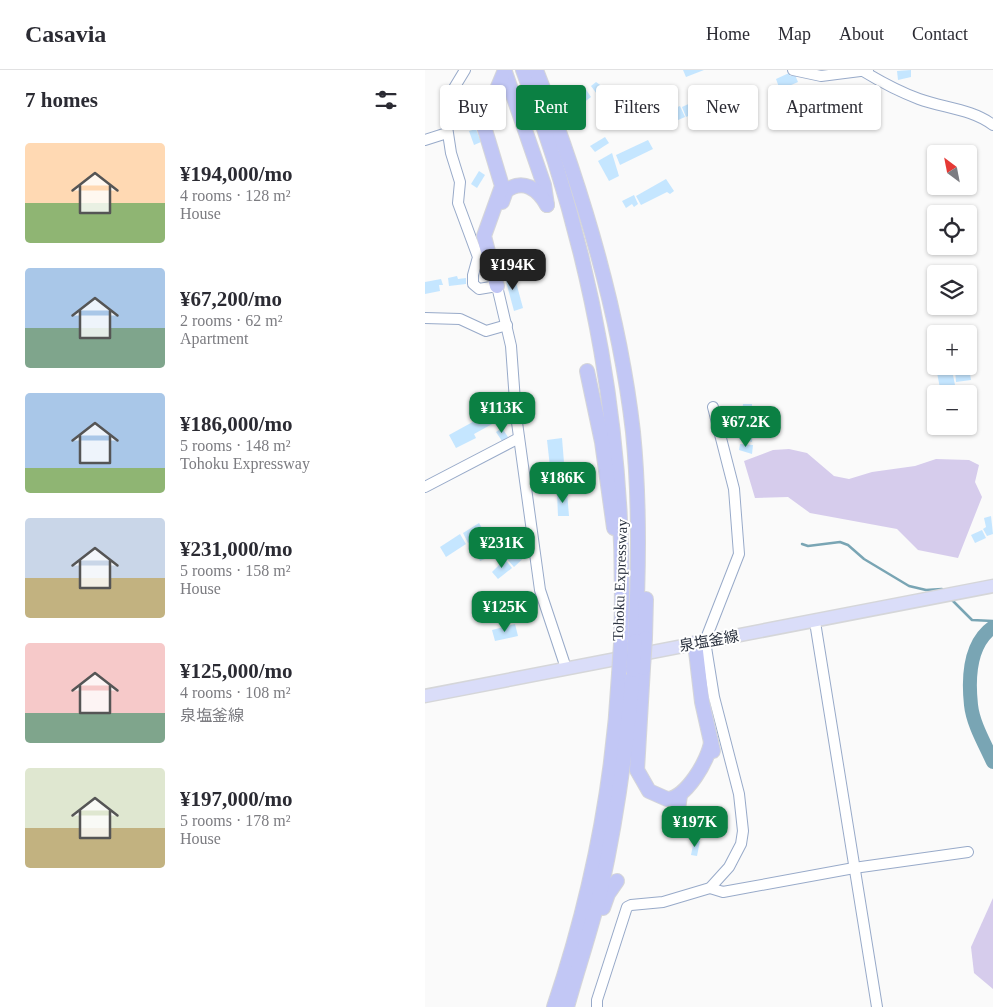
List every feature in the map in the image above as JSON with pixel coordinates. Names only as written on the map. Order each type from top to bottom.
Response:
[{"type":"highway","name":"Tohoku Expressway","points":[[523,70],[568,199],[597,323],[607,376],[618,474],[623,543],[622,606],[633,640]]},
{"type":"highway","name":"Tohoku Expressway","points":[[536,70],[579,192],[605,285],[633,432],[638,514],[632,670],[625,745],[610,843],[596,908],[567,1007]]},
{"type":"highway","points":[[489,251],[490,234],[509,189],[521,184],[527,185],[538,193],[547,205],[543,185],[505,71]]},
{"type":"highway","points":[[497,286],[484,231],[502,186],[483,123],[505,71]]},
{"type":"highway","points":[[587,371],[603,450],[616,544],[622,606]]},
{"type":"highway","points":[[633,640],[632,670],[637,770],[645,786],[652,794],[667,799],[682,799]]},
{"type":"highway","points":[[677,817],[682,799],[707,759],[711,742],[702,702],[700,642]]},
{"type":"highway","name":"Tohoku Expressway","points":[[554,1007],[581,918],[598,841],[613,744],[632,670]]},
{"type":"highway","points":[[567,1007],[608,894],[617,881]]},
{"type":"main road","name":"泉塩釜線","points":[[425,696],[700,642],[815,622],[993,586]]},
{"type":"street","points":[[465,70],[451,93],[448,102],[447,133],[460,182],[458,203],[479,257],[473,275],[473,284],[479,289],[497,286],[507,325],[519,438],[540,590],[566,668]]},
{"type":"street","points":[[793,70],[821,76],[866,70],[880,82],[919,99],[977,115],[993,125]]},
{"type":"street","points":[[425,140],[447,133]]},
{"type":"street","points":[[425,318],[460,319],[486,331],[507,325]]},
{"type":"street","points":[[597,1007],[597,1000],[627,908],[631,905],[682,898],[709,888],[729,867],[741,844],[743,831],[739,794],[700,642],[739,554],[734,489],[713,407]]},
{"type":"street","points":[[425,487],[519,438]]},
{"type":"street","points":[[815,622],[877,1007]]},
{"type":"street","points":[[709,888],[723,892],[854,868],[968,852]]},
{"type":"shaded area","points":[[789,449],[807,453],[834,476],[849,479],[872,472],[915,466],[936,459],[969,460],[979,465],[975,482],[982,497],[958,558],[918,550],[897,529],[810,513],[788,497],[755,498],[744,461],[773,450]]},
{"type":"shaded area","points":[[993,898],[993,989],[974,973],[971,947]]},
{"type":"building","points":[[683,70],[704,70],[686,77]]},
{"type":"building","points":[[911,70],[911,77],[898,80],[897,71]]},
{"type":"building","points":[[789,73],[790,76],[795,75],[798,82],[791,85],[778,85],[776,79]]},
{"type":"building","points":[[596,82],[600,85],[596,85],[596,93],[591,86]]},
{"type":"building","points":[[586,90],[591,97],[586,101]]},
{"type":"building","points":[[688,104],[688,116],[686,117],[682,107]]},
{"type":"building","points":[[680,106],[685,117],[678,120],[678,107]]},
{"type":"building","points":[[476,130],[481,142],[474,145],[469,131]]},
{"type":"building","points":[[605,137],[609,143],[595,152],[590,146]]},
{"type":"building","points":[[648,140],[653,149],[620,165],[616,155]]},
{"type":"building","points":[[612,153],[619,176],[609,181],[598,161]]},
{"type":"building","points":[[479,171],[485,175],[477,188],[471,184]]},
{"type":"building","points":[[666,179],[674,191],[670,194],[667,192],[641,205],[636,196]]},
{"type":"building","points":[[634,195],[638,204],[634,207],[632,204],[626,208],[622,201]]},
{"type":"building","points":[[513,271],[523,308],[514,311],[504,274]]},
{"type":"building","points":[[457,276],[458,279],[466,278],[466,284],[449,286],[448,278]]},
{"type":"building","points":[[441,279],[443,285],[439,285],[440,291],[425,294],[425,282]]},
{"type":"building","points":[[937,375],[953,375],[955,385],[939,385]]},
{"type":"building","points":[[955,375],[970,375],[971,380],[956,382]]},
{"type":"building","points":[[743,404],[752,404],[752,418],[741,417]]},
{"type":"building","points":[[489,413],[494,423],[474,434],[476,438],[456,448],[449,435]]},
{"type":"building","points":[[730,422],[738,423],[736,437],[728,435]]},
{"type":"building","points":[[740,422],[753,424],[752,442],[739,439]]},
{"type":"building","points":[[502,428],[508,437],[502,441],[496,432]]},
{"type":"building","points":[[562,438],[565,475],[551,476],[547,440]]},
{"type":"building","points":[[740,444],[753,445],[752,454],[739,450]]},
{"type":"building","points":[[567,492],[569,516],[558,516],[557,493]]},
{"type":"building","points":[[991,516],[993,534],[987,536],[983,529],[986,527],[984,518]]},
{"type":"building","points":[[479,523],[491,543],[481,548],[478,537],[468,543],[463,533]]},
{"type":"building","points":[[982,530],[986,538],[975,543],[971,535]]},
{"type":"building","points":[[460,534],[466,544],[446,557],[440,547]]},
{"type":"building","points":[[490,547],[492,556],[480,561],[477,554]]},
{"type":"building","points":[[520,547],[527,555],[514,567],[507,559]]},
{"type":"building","points":[[505,559],[512,568],[498,579],[492,572]]},
{"type":"building","points":[[515,624],[518,636],[495,641],[492,630]]},
{"type":"building","points":[[694,840],[700,841],[697,856],[691,855]]},
{"type":"waterway","points":[[802,544],[808,546],[840,542],[848,545],[864,559],[909,586],[926,590],[942,589],[944,592]]},
{"type":"waterway","points":[[950,598],[972,620],[993,621]]},
{"type":"waterway","points":[[993,627],[979,642],[970,672],[971,705],[974,719],[993,762]]}]
